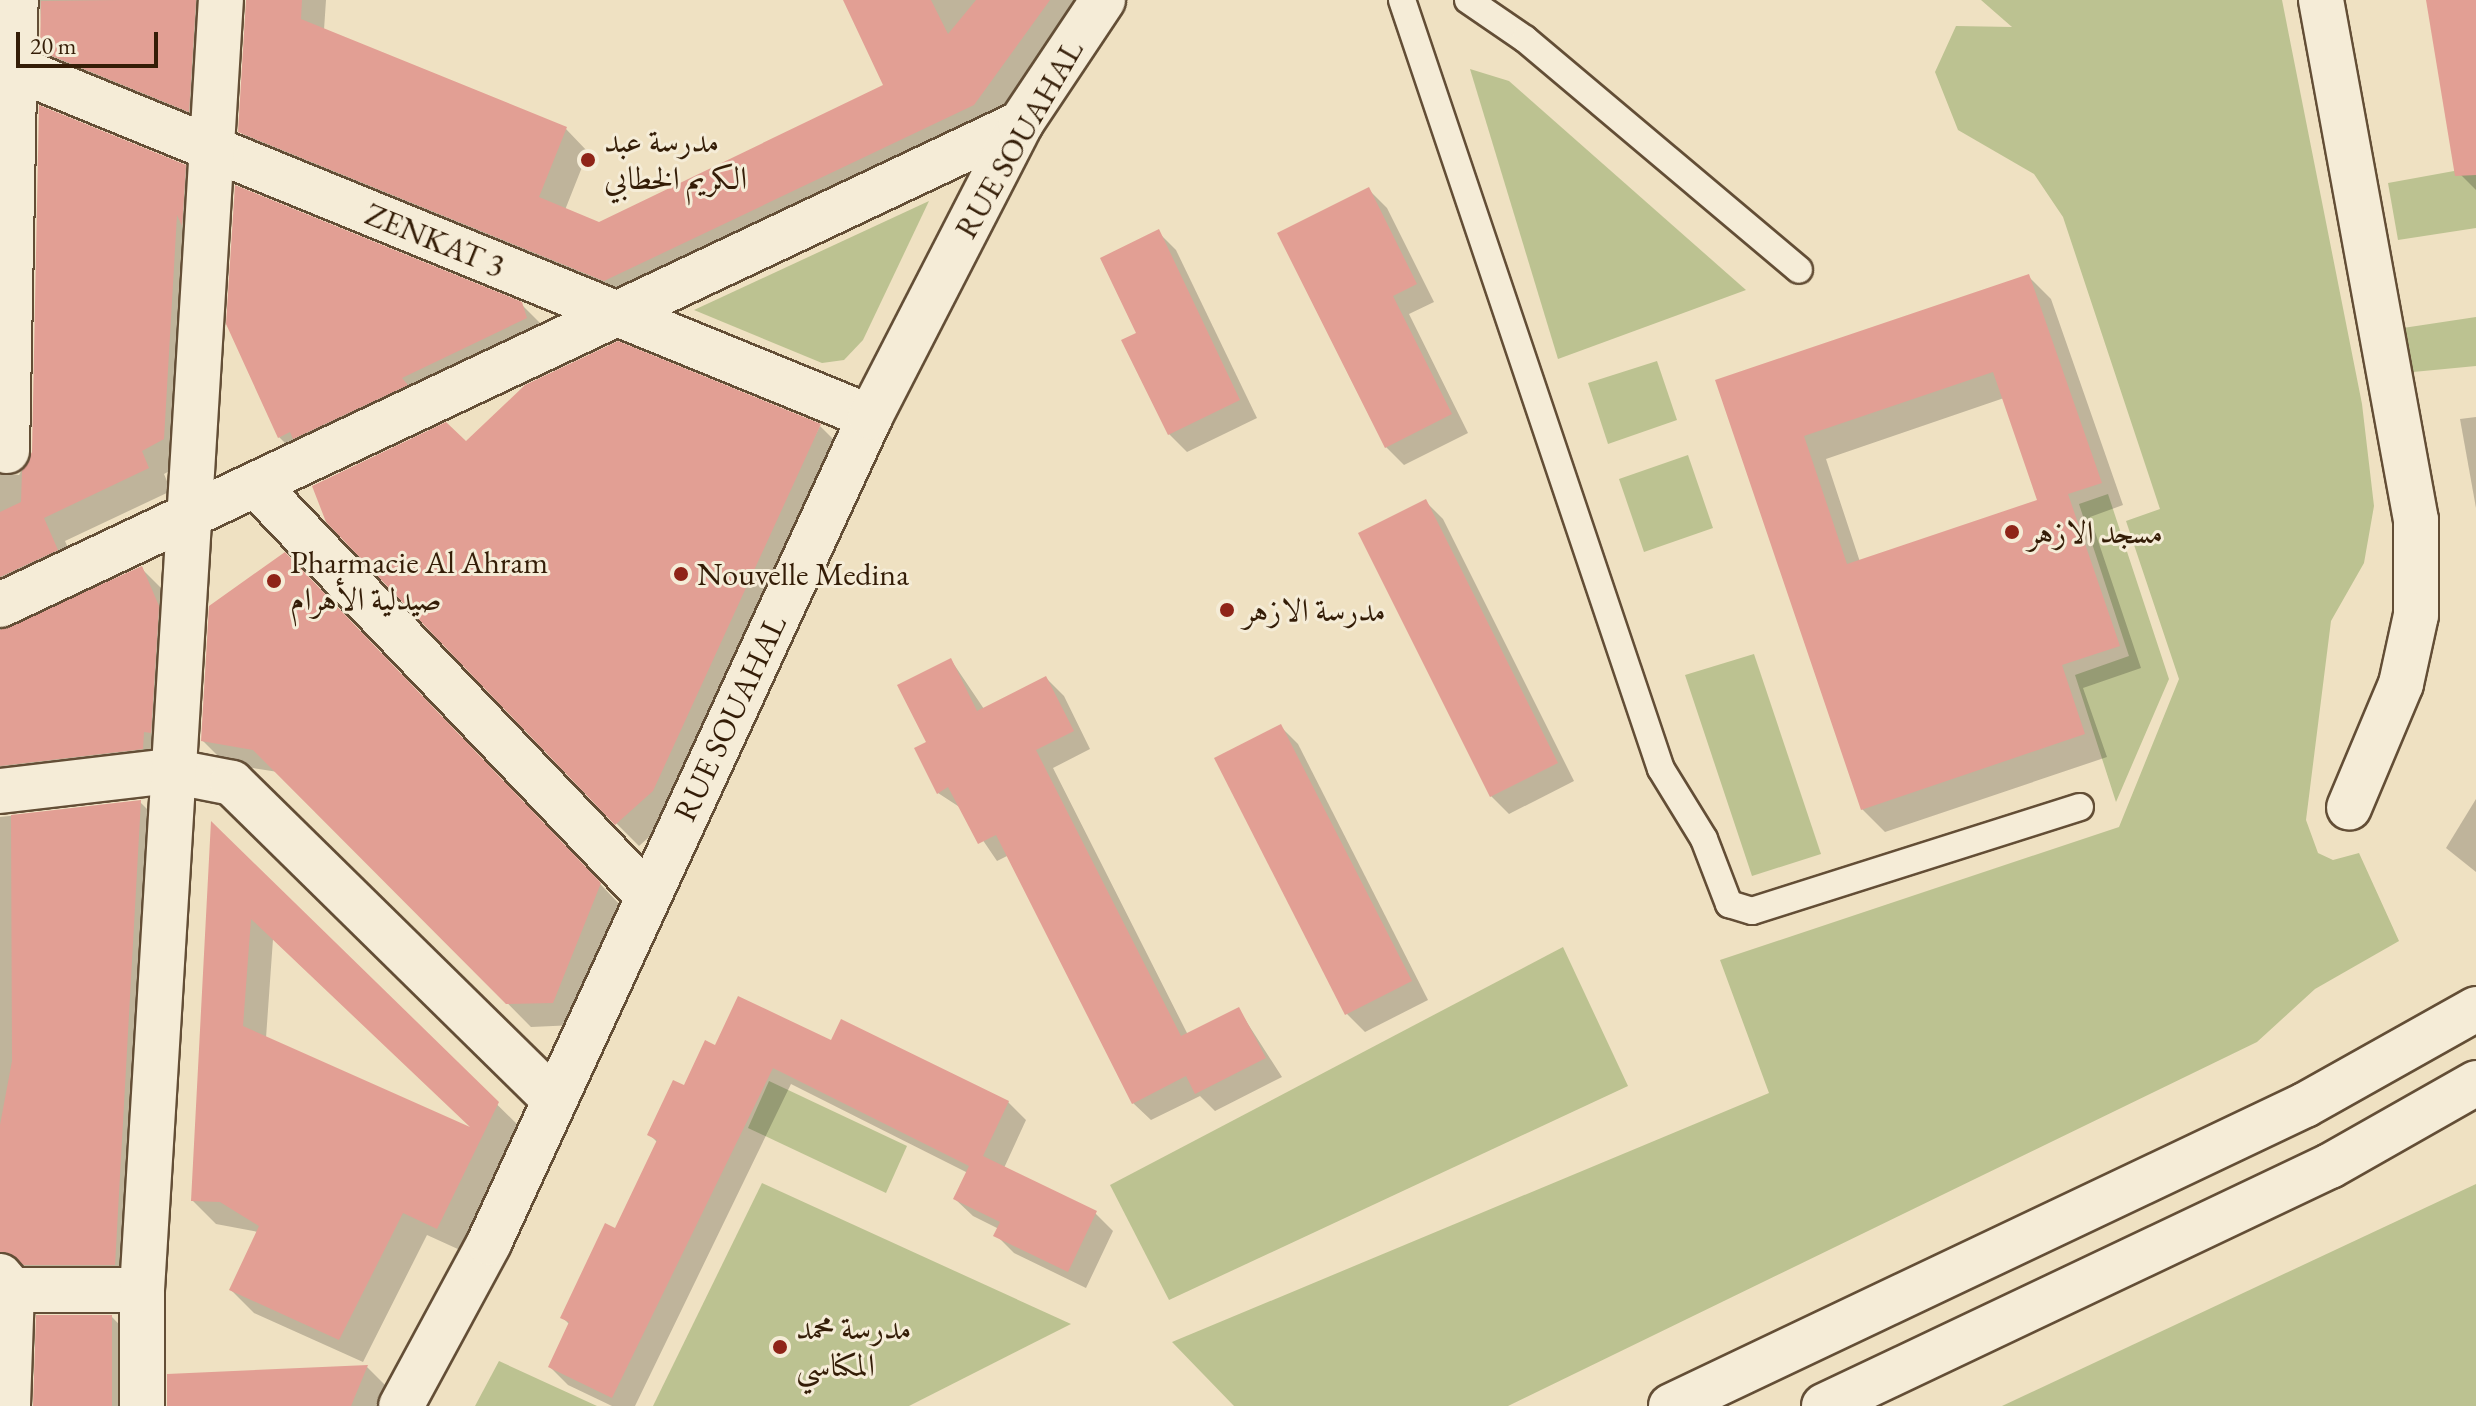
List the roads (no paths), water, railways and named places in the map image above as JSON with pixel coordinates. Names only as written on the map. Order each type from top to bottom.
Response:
[{"type":"street","points":[[7,451],[10,66],[16,0]]},
{"type":"street","points":[[142,1406],[142,1290],[171,771],[221,0]]},
{"type":"street","name":"RUE SOUAHAL","points":[[401,1406],[489,1243],[870,417],[1021,123],[1103,0]]},
{"type":"street","points":[[2321,0],[2416,520],[2416,615],[2401,684],[2349,808]]},
{"type":"street","name":"ZENKAT 3","points":[[10,66],[870,417]]},
{"type":"street","points":[[0,605],[259,488],[1021,123]]},
{"type":"street","points":[[259,488],[648,896]]},
{"type":"street","points":[[0,791],[171,771],[232,783],[554,1099]]},
{"type":"street","points":[[1671,1406],[2305,1105],[2476,1009]]},
{"type":"street","points":[[1824,1406],[2330,1166],[2476,1083]]},
{"type":"street","points":[[6,1387],[6,1283],[142,1290]]},
{"type":"lane","points":[[1402,0],[1661,769],[1704,839],[1729,904],[1752,911],[2080,807]]},
{"type":"lane","points":[[1468,0],[1525,39],[1799,270]]},
{"type":"place","name":"مدرسة عبد الكريم الخطابي","points":[[588,160]]},
{"type":"place","name":"مسجد الازهر","points":[[2012,532]]},
{"type":"place","name":"Nouvelle Medina","points":[[681,574]]},
{"type":"place","name":"Pharmacie Al Ahram صيدلية الأهرام","points":[[274,581]]},
{"type":"place","name":"مدرسة الازهر","points":[[1227,610]]},
{"type":"place","name":"مدرسة محمد المكناسي","points":[[780,1347]]}]
